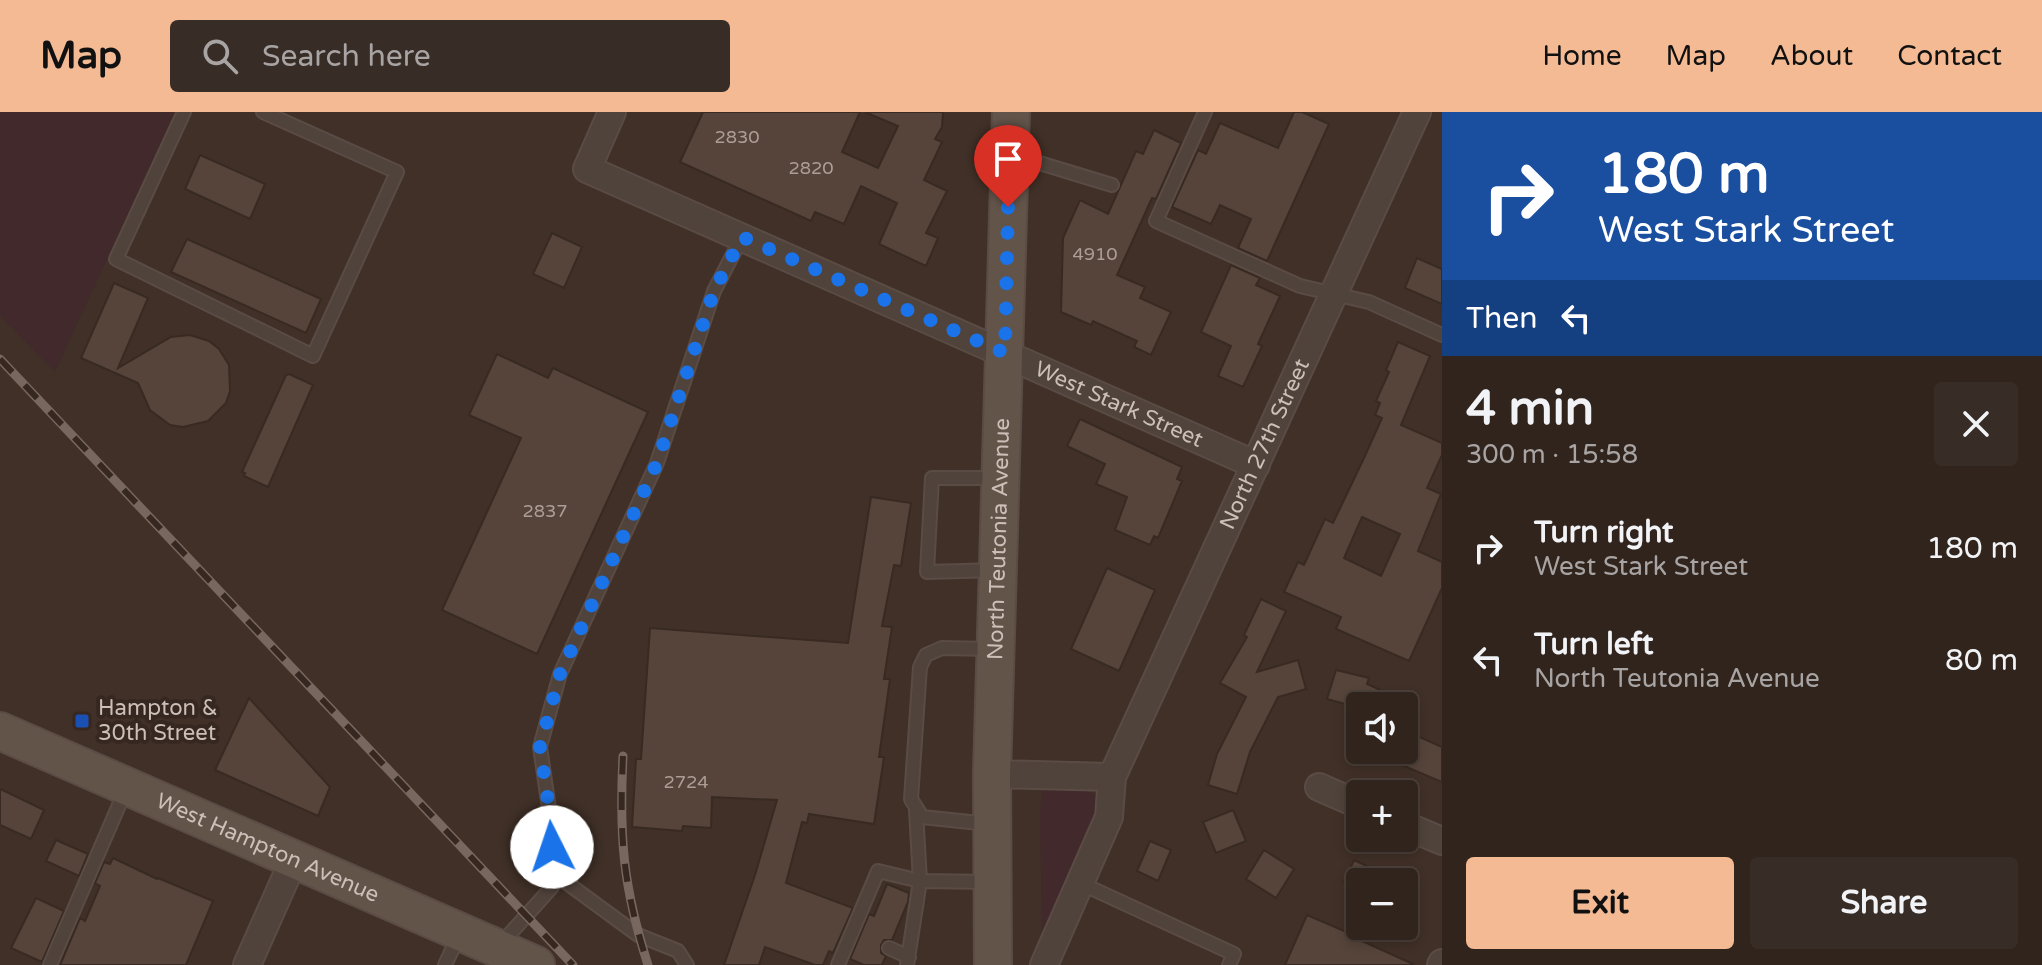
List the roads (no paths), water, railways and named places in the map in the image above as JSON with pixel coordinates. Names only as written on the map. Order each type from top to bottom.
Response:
[{"type":"main road","name":"North Teutonia Avenue","points":[[993,965],[992,774],[1011,112]]},
{"type":"main road","name":"West Hampton Avenue","points":[[0,731],[515,958]]},
{"type":"street","name":"West Stark Street","points":[[612,112],[587,169],[1256,465]]},
{"type":"street","name":"North 27th Street","points":[[1044,965],[1109,817],[1112,777],[1417,112]]},
{"type":"street","points":[[992,774],[1112,777]]},
{"type":"street","points":[[1319,787],[1346,799]]},
{"type":"street","points":[[1418,831],[1442,841]]},
{"type":"street","points":[[247,965],[294,859]]},
{"type":"lane","points":[[184,112],[116,259],[313,356],[397,172],[263,112]]},
{"type":"lane","points":[[1205,112],[1156,221],[1300,286],[1369,302],[1442,335]]},
{"type":"lane","points":[[1010,154],[1112,185]]},
{"type":"lane","points":[[515,958],[552,887],[551,822],[540,747],[560,674],[657,463],[714,291],[742,237]]},
{"type":"lane","points":[[998,570],[927,572],[932,478],[1001,478]]},
{"type":"lane","points":[[993,824],[922,817],[911,799],[911,774],[920,667],[926,655],[942,648],[996,650]]},
{"type":"lane","points":[[50,965],[128,787]]},
{"type":"lane","points":[[889,948],[908,961],[920,881],[916,810]]},
{"type":"lane","points":[[840,964],[852,932],[871,905],[878,871],[920,881],[994,882]]},
{"type":"lane","points":[[552,872],[638,935],[678,951],[687,965]]},
{"type":"lane","points":[[1080,883],[1234,954],[1229,965]]},
{"type":"lane","points":[[901,919],[914,925]]},
{"type":"lane","points":[[445,965],[460,932]]},
{"type":"lane","points":[[852,932],[865,938]]},
{"type":"railway","points":[[0,359],[573,965]]},
{"type":"railway","points":[[623,756],[625,862],[633,911],[648,965]]},
{"type":"place","name":"Hampton & 30th Street","points":[[82,721]]}]
